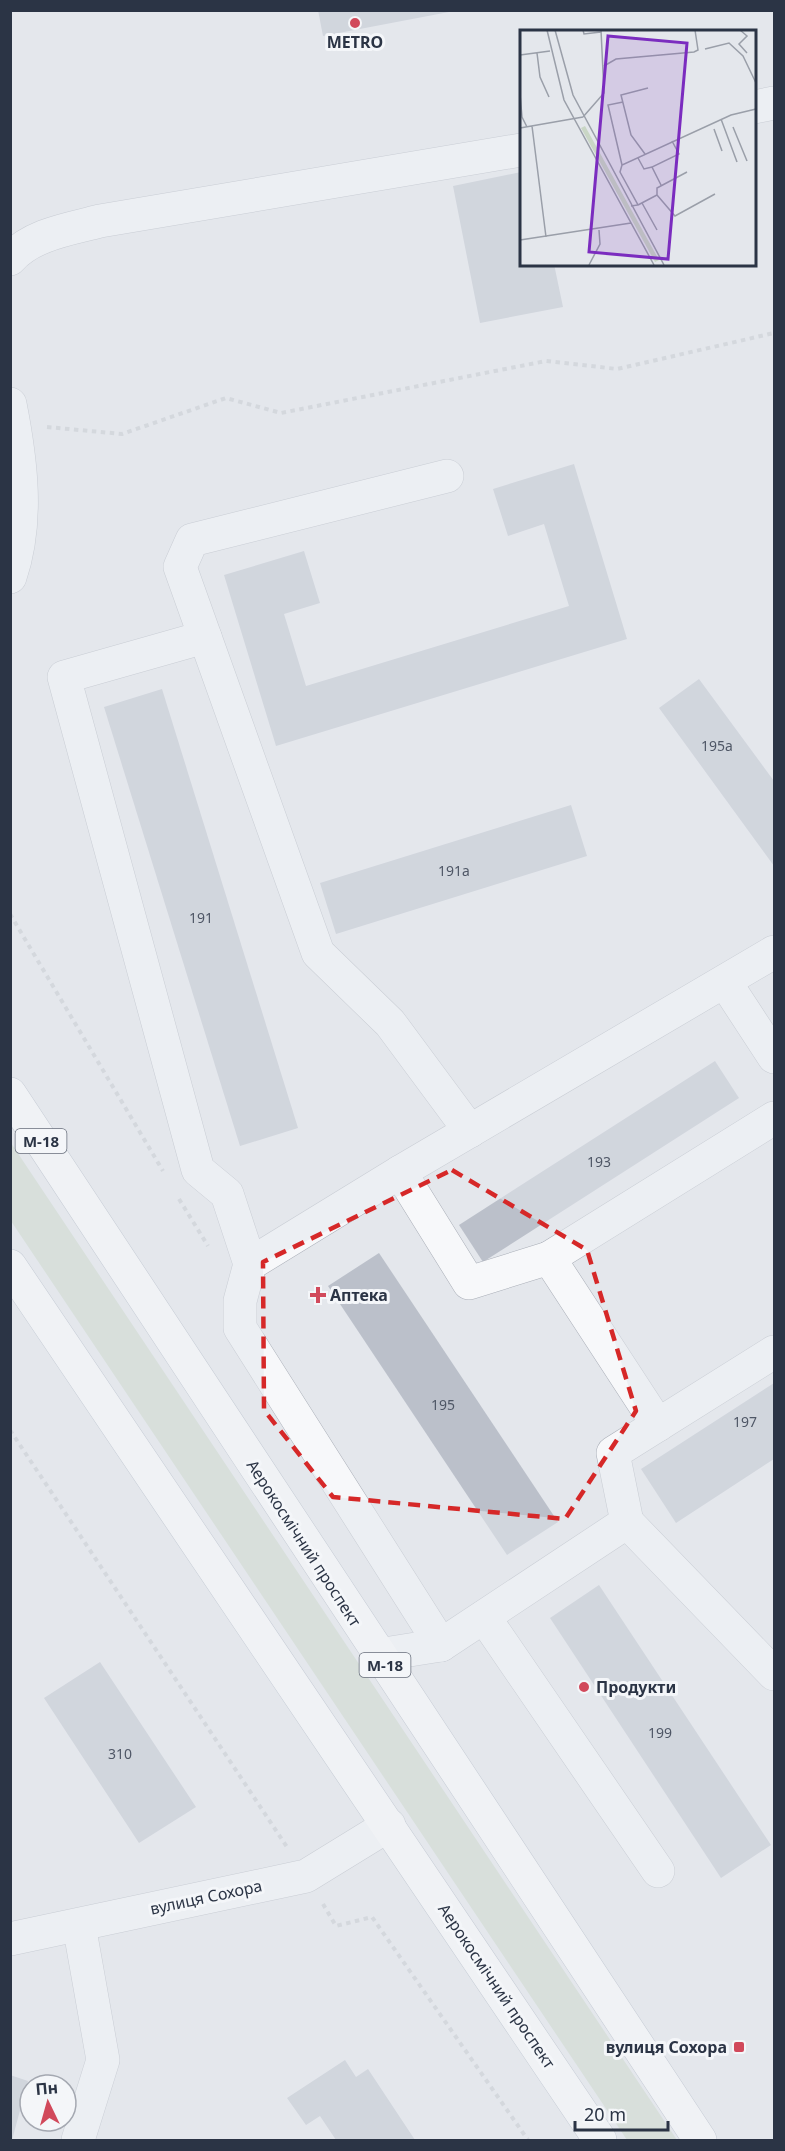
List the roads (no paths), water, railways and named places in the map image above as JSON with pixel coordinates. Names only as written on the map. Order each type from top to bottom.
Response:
[{"type":"main road","name":"Аерокосмічний проспект","points":[[10,1094],[700,2140]]},
{"type":"main road","name":"Аерокосмічний проспект","points":[[10,1266],[600,2140]]},
{"type":"street","points":[[755,107],[774,103]]},
{"type":"street","points":[[10,259],[18,250],[38,239],[100,221],[520,150]]},
{"type":"street","points":[[10,578],[15,564],[21,498],[21,457],[12,414]]},
{"type":"street","points":[[447,476],[192,540],[180,567],[318,952],[390,1023],[470,1131]]},
{"type":"street","points":[[205,637],[64,677],[198,1170],[226,1194],[250,1264],[240,1301],[240,1328],[441,1645]]},
{"type":"street","points":[[250,1264],[400,1172],[774,952]]},
{"type":"street","points":[[724,982],[774,1057]]},
{"type":"street","points":[[400,1172],[469,1283],[549,1258],[774,1118]]},
{"type":"street","points":[[549,1258],[658,1425]]},
{"type":"street","points":[[774,1352],[613,1453],[627,1522],[774,1674]]},
{"type":"street","points":[[378,1655],[441,1645],[627,1522]]},
{"type":"street","points":[[484,1617],[658,1871]]},
{"type":"street","name":"вулиця Сохора","points":[[10,1939],[306,1875],[389,1825]]},
{"type":"street","points":[[78,2140],[103,2060],[79,1925]]},
{"type":"place","name":"METRO","points":[[355,23]]},
{"type":"place","name":"Аптека","points":[[318,1295]]},
{"type":"place","name":"Продукти","points":[[584,1687]]},
{"type":"place","name":"вулиця Сохора","points":[[739,2047]]}]
